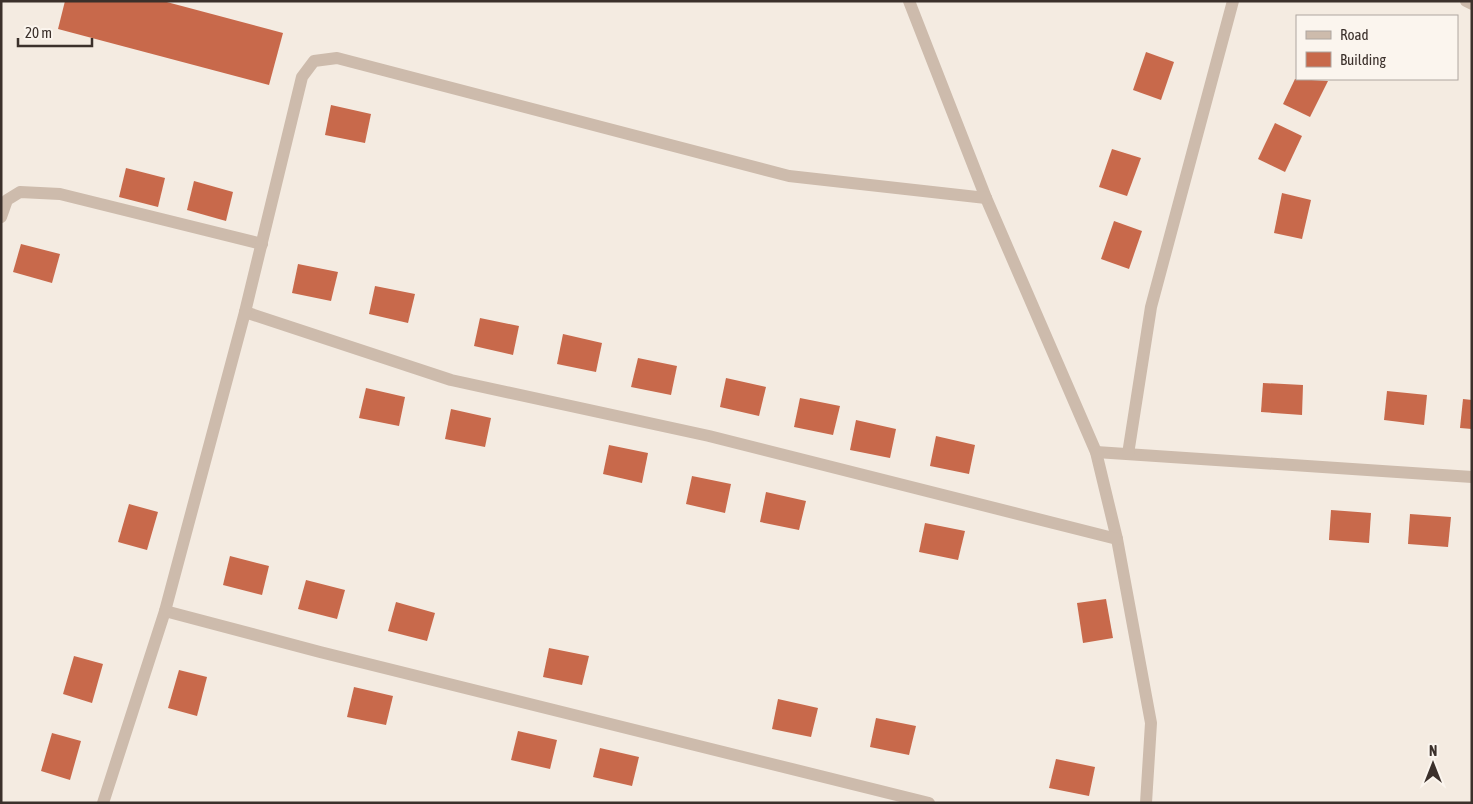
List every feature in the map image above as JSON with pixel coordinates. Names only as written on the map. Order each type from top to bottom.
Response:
[{"type":"street","points":[[908,1],[986,198],[1096,452],[1117,539],[1151,723],[1146,803]]},
{"type":"street","points":[[1128,454],[1151,307],[1233,1]]},
{"type":"street","points":[[1466,1],[1472,4]]},
{"type":"street","points":[[103,803],[165,611],[245,312],[302,77],[314,60],[337,58],[789,176],[986,198]]},
{"type":"street","points":[[1,218],[7,200],[20,192],[60,194],[262,244]]},
{"type":"street","points":[[245,312],[451,380],[709,436],[1117,539]]},
{"type":"street","points":[[1096,452],[1472,477]]},
{"type":"street","points":[[165,611],[349,659],[929,803]]},
{"type":"building","points":[[65,1],[163,1],[283,33],[269,85],[58,29]]},
{"type":"building","points":[[1146,52],[1174,62],[1161,100],[1133,90]]},
{"type":"building","points":[[1295,79],[1328,81],[1310,117],[1283,104]]},
{"type":"building","points":[[331,105],[371,114],[365,143],[325,135]]},
{"type":"building","points":[[1275,123],[1302,136],[1285,172],[1258,159]]},
{"type":"building","points":[[1112,149],[1141,158],[1127,196],[1099,187]]},
{"type":"building","points":[[126,168],[165,178],[158,207],[119,197]]},
{"type":"building","points":[[194,181],[233,192],[226,221],[187,210]]},
{"type":"building","points":[[1282,193],[1311,200],[1302,239],[1274,233]]},
{"type":"building","points":[[1114,221],[1142,231],[1129,269],[1101,259]]},
{"type":"building","points":[[21,244],[60,254],[52,283],[13,272]]},
{"type":"building","points":[[298,264],[338,272],[331,301],[292,293]]},
{"type":"building","points":[[375,286],[415,294],[408,323],[369,314]]},
{"type":"building","points":[[480,318],[519,326],[513,355],[474,346]]},
{"type":"building","points":[[563,334],[602,343],[596,372],[557,364]]},
{"type":"building","points":[[638,358],[677,366],[671,395],[631,387]]},
{"type":"building","points":[[726,378],[766,387],[759,416],[720,407]]},
{"type":"building","points":[[1263,383],[1303,385],[1302,415],[1261,412]]},
{"type":"building","points":[[366,388],[405,397],[399,426],[359,418]]},
{"type":"building","points":[[1387,391],[1427,395],[1424,425],[1384,420]]},
{"type":"building","points":[[800,398],[840,406],[833,435],[794,427]]},
{"type":"building","points":[[1463,399],[1472,400],[1472,429],[1460,428]]},
{"type":"building","points":[[451,409],[491,418],[485,447],[445,439]]},
{"type":"building","points":[[856,420],[896,429],[890,458],[850,450]]},
{"type":"building","points":[[936,436],[975,445],[969,474],[930,466]]},
{"type":"building","points":[[609,445],[648,453],[642,483],[603,474]]},
{"type":"building","points":[[692,476],[731,484],[725,513],[686,504]]},
{"type":"building","points":[[766,492],[806,501],[799,530],[760,522]]},
{"type":"building","points":[[129,504],[158,512],[147,550],[118,542]]},
{"type":"building","points":[[1331,510],[1371,513],[1369,543],[1329,540]]},
{"type":"building","points":[[1410,514],[1451,517],[1448,547],[1408,544]]},
{"type":"building","points":[[925,523],[965,531],[958,560],[919,552]]},
{"type":"building","points":[[230,556],[269,566],[262,595],[223,585]]},
{"type":"building","points":[[306,580],[345,590],[337,619],[298,609]]},
{"type":"building","points":[[1106,599],[1113,638],[1083,643],[1077,603]]},
{"type":"building","points":[[396,602],[435,613],[427,641],[388,631]]},
{"type":"building","points":[[549,648],[589,656],[582,685],[543,677]]},
{"type":"building","points":[[74,656],[103,664],[92,703],[63,694]]},
{"type":"building","points":[[179,670],[207,677],[197,716],[168,708]]},
{"type":"building","points":[[354,687],[393,696],[386,725],[347,717]]},
{"type":"building","points":[[778,699],[818,708],[811,737],[772,729]]},
{"type":"building","points":[[876,718],[916,726],[909,755],[870,747]]},
{"type":"building","points":[[518,731],[557,740],[550,769],[511,760]]},
{"type":"building","points":[[52,733],[81,741],[70,780],[41,771]]},
{"type":"building","points":[[600,748],[639,757],[632,786],[593,777]]},
{"type":"building","points":[[1056,759],[1095,767],[1089,796],[1049,788]]}]
